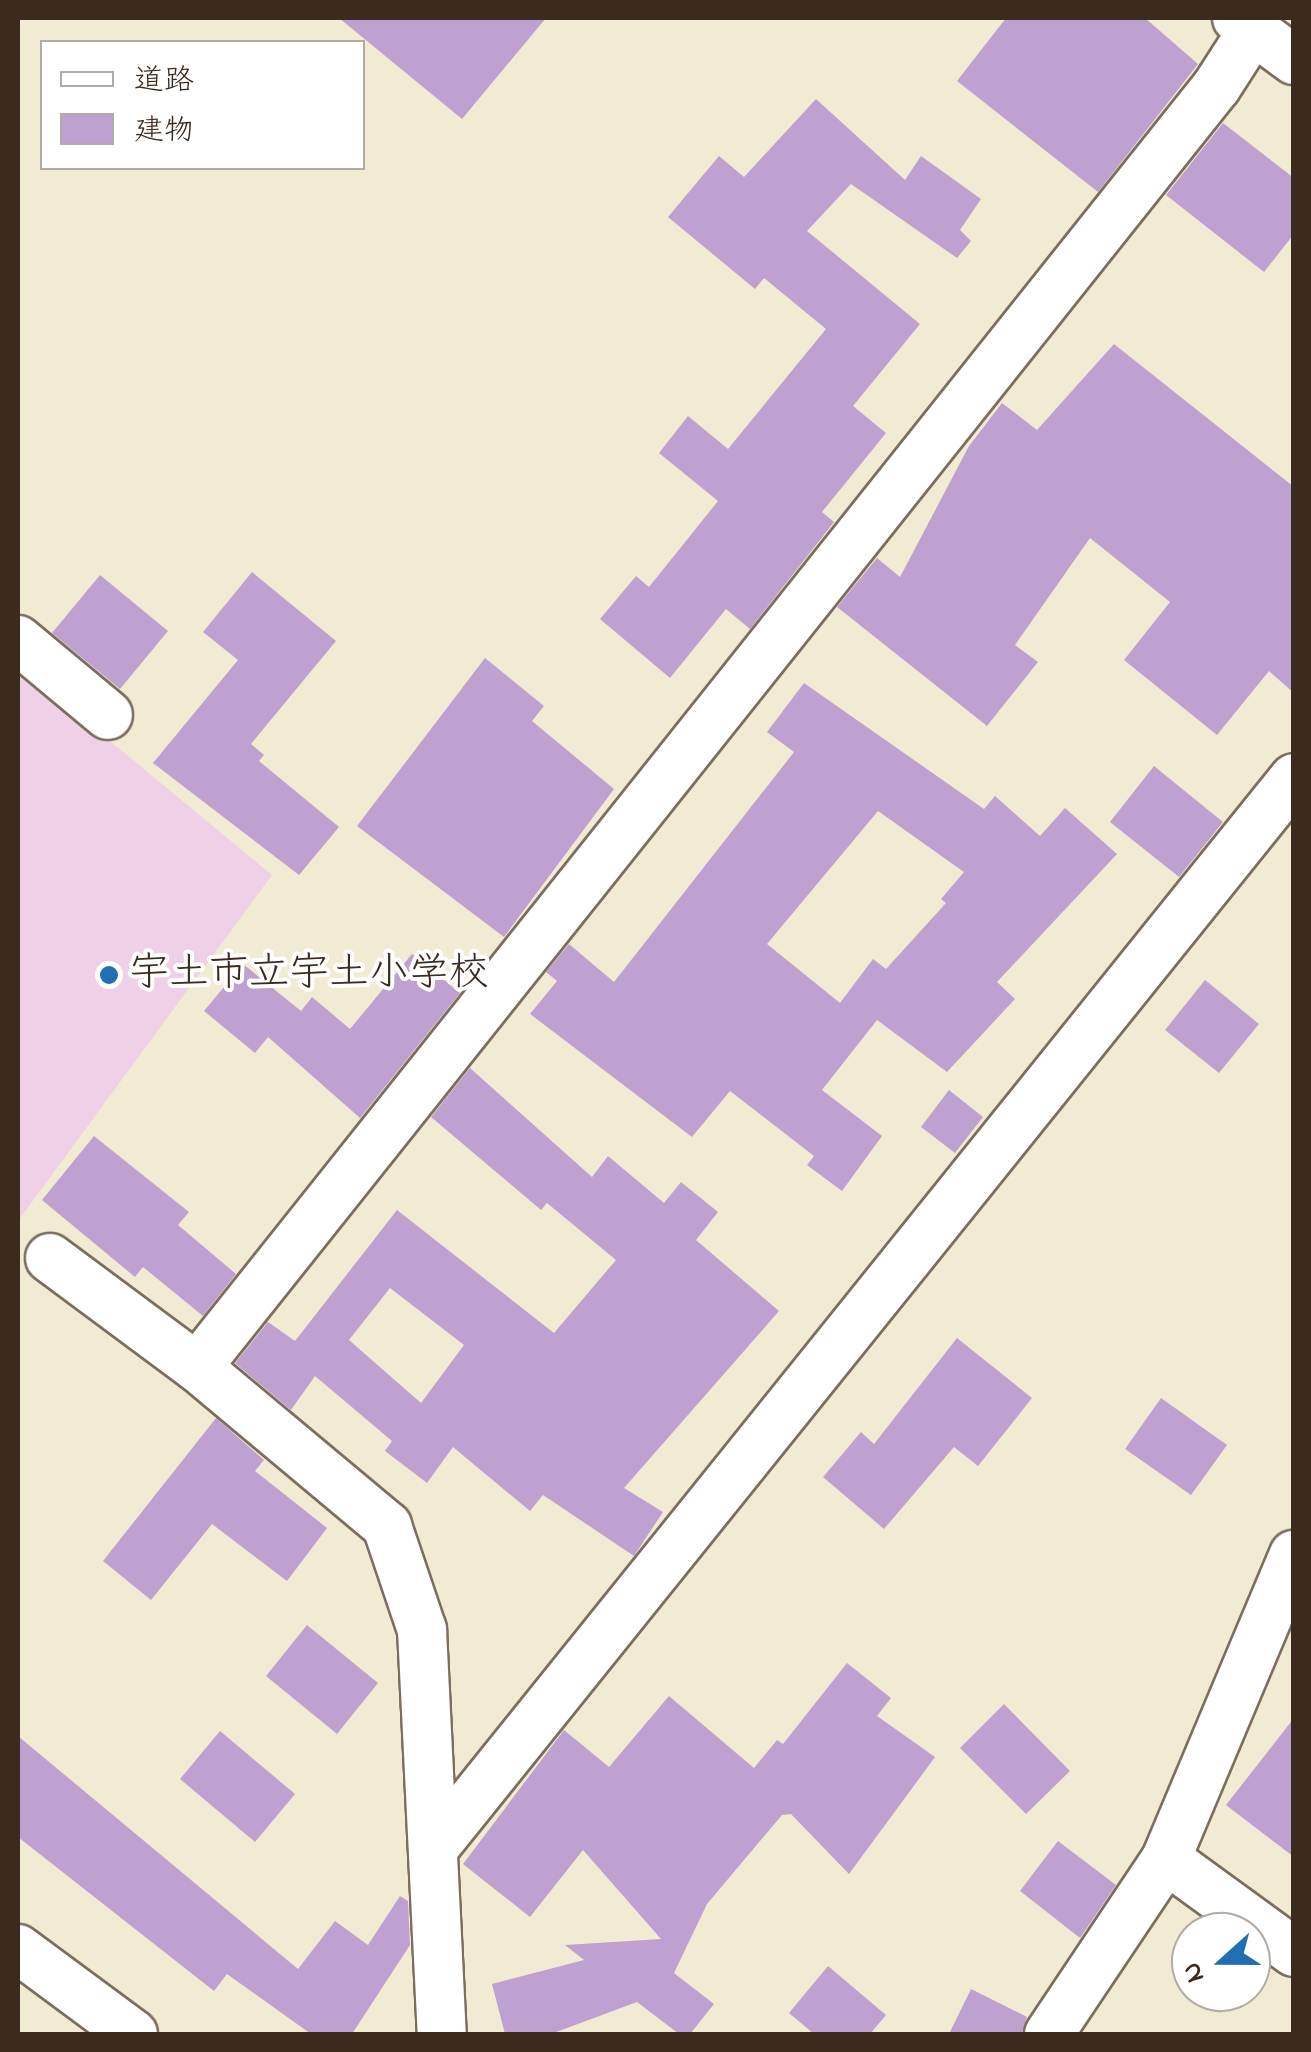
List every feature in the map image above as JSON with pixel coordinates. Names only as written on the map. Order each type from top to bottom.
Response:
[{"type":"street","points":[[196,1367],[1217,86],[1245,24],[1294,60]]},
{"type":"street","points":[[18,640],[108,715]]},
{"type":"street","points":[[432,1849],[1294,778]]},
{"type":"street","points":[[50,1258],[196,1367],[387,1526],[422,1630],[442,2034]]},
{"type":"street","points":[[1049,2034],[1166,1859],[1294,1556]]},
{"type":"street","points":[[1166,1859],[1294,1952]]},
{"type":"street","points":[[18,1949],[133,2034]]},
{"type":"shaded area","name":"宇土市立宇土小学校","points":[[18,665],[272,875],[18,1221]]},
{"type":"building","points":[[339,18],[546,18],[462,119]]},
{"type":"building","points":[[1006,18],[1145,18],[1198,64],[1098,192],[957,81]]},
{"type":"building","points":[[816,99],[905,180],[921,156],[981,199],[960,230],[971,241],[957,258],[851,184],[807,231],[920,324],[853,406],[886,433],[822,512],[834,522],[750,629],[726,609],[670,678],[600,619],[636,576],[649,587],[718,501],[659,453],[688,416],[728,449],[826,329],[764,278],[755,289],[668,217],[719,156],[744,177]]},
{"type":"building","points":[[1223,123],[1294,178],[1294,234],[1264,272],[1166,195]]},
{"type":"building","points":[[1114,344],[1294,487],[1294,693],[1269,671],[1217,735],[1124,660],[1170,602],[1090,538],[1015,645],[1038,662],[987,726],[837,607],[877,558],[900,577],[969,446],[1002,403],[1037,430]]},
{"type":"building","points":[[252,572],[336,641],[251,744],[264,755],[259,761],[339,827],[299,875],[153,763],[238,660],[203,632]]},
{"type":"building","points":[[100,575],[168,631],[120,689],[52,633]]},
{"type":"building","points":[[485,658],[544,706],[532,721],[614,789],[504,937],[357,826]]},
{"type":"building","points":[[804,683],[984,809],[995,796],[1040,836],[1065,808],[1117,854],[997,982],[1015,999],[947,1072],[877,1020],[822,1090],[882,1136],[842,1191],[807,1165],[814,1156],[730,1091],[692,1137],[530,1014],[557,981],[546,972],[569,944],[614,982],[794,752],[767,732]],"holes":[[[878,811],[964,872],[941,899],[946,903],[886,969],[873,959],[840,1003],[767,944]]]},
{"type":"building","points":[[1154,766],[1223,822],[1179,877],[1110,822]]},
{"type":"building","points":[[412,954],[460,993],[360,1118],[268,1037],[255,1053],[204,1011],[243,964],[301,1011],[312,997],[350,1029]]},
{"type":"building","points":[[1205,980],[1259,1024],[1219,1073],[1165,1030]]},
{"type":"building","points":[[470,1068],[592,1177],[608,1156],[664,1203],[681,1182],[718,1212],[696,1240],[779,1311],[624,1488],[663,1512],[634,1556],[543,1495],[530,1511],[453,1447],[427,1483],[385,1451],[392,1441],[315,1376],[291,1410],[235,1363],[268,1322],[295,1341],[397,1210],[554,1333],[616,1260],[547,1203],[541,1210],[431,1117]],"holes":[[[390,1288],[464,1345],[421,1403],[349,1340]]]},
{"type":"building","points":[[949,1090],[983,1117],[955,1153],[921,1127]]},
{"type":"building","points":[[94,1136],[189,1212],[178,1225],[236,1274],[203,1316],[143,1267],[135,1277],[42,1200]]},
{"type":"building","points":[[957,1338],[1032,1398],[978,1466],[954,1447],[884,1529],[823,1477],[861,1432],[874,1444]]},
{"type":"building","points":[[1161,1398],[1227,1445],[1191,1495],[1125,1449]]},
{"type":"building","points":[[216,1418],[264,1460],[255,1471],[327,1528],[287,1581],[212,1524],[151,1600],[103,1561]]},
{"type":"building","points":[[307,1625],[378,1683],[337,1734],[266,1676]]},
{"type":"building","points":[[847,1663],[891,1698],[877,1716],[935,1757],[849,1874],[791,1814],[782,1815],[707,1904],[674,1973],[714,2004],[690,2034],[679,2034],[637,2002],[551,2034],[505,2034],[492,1984],[584,1960],[565,1945],[661,1939],[583,1850],[530,1917],[463,1864],[564,1730],[609,1767],[669,1696],[754,1768],[777,1740],[783,1744]]},
{"type":"building","points":[[1004,1704],[1070,1771],[1026,1814],[960,1748]]},
{"type":"building","points":[[1294,1718],[1294,1857],[1226,1805]]},
{"type":"building","points":[[220,1731],[295,1794],[255,1842],[180,1779]]},
{"type":"building","points":[[18,1736],[298,1969],[335,1921],[368,1945],[400,1896],[408,1901],[410,1945],[352,2034],[311,2034],[227,1974],[214,1991],[18,1837]]},
{"type":"building","points":[[1058,1841],[1116,1885],[1080,1938],[1020,1891]]},
{"type":"building","points":[[828,1966],[886,2015],[870,2034],[814,2034],[789,2013]]},
{"type":"building","points":[[971,1989],[1027,2017],[1022,2034],[949,2034]]},
{"type":"place","name":"宇土市立宇土小学校","points":[[109,975]]}]
